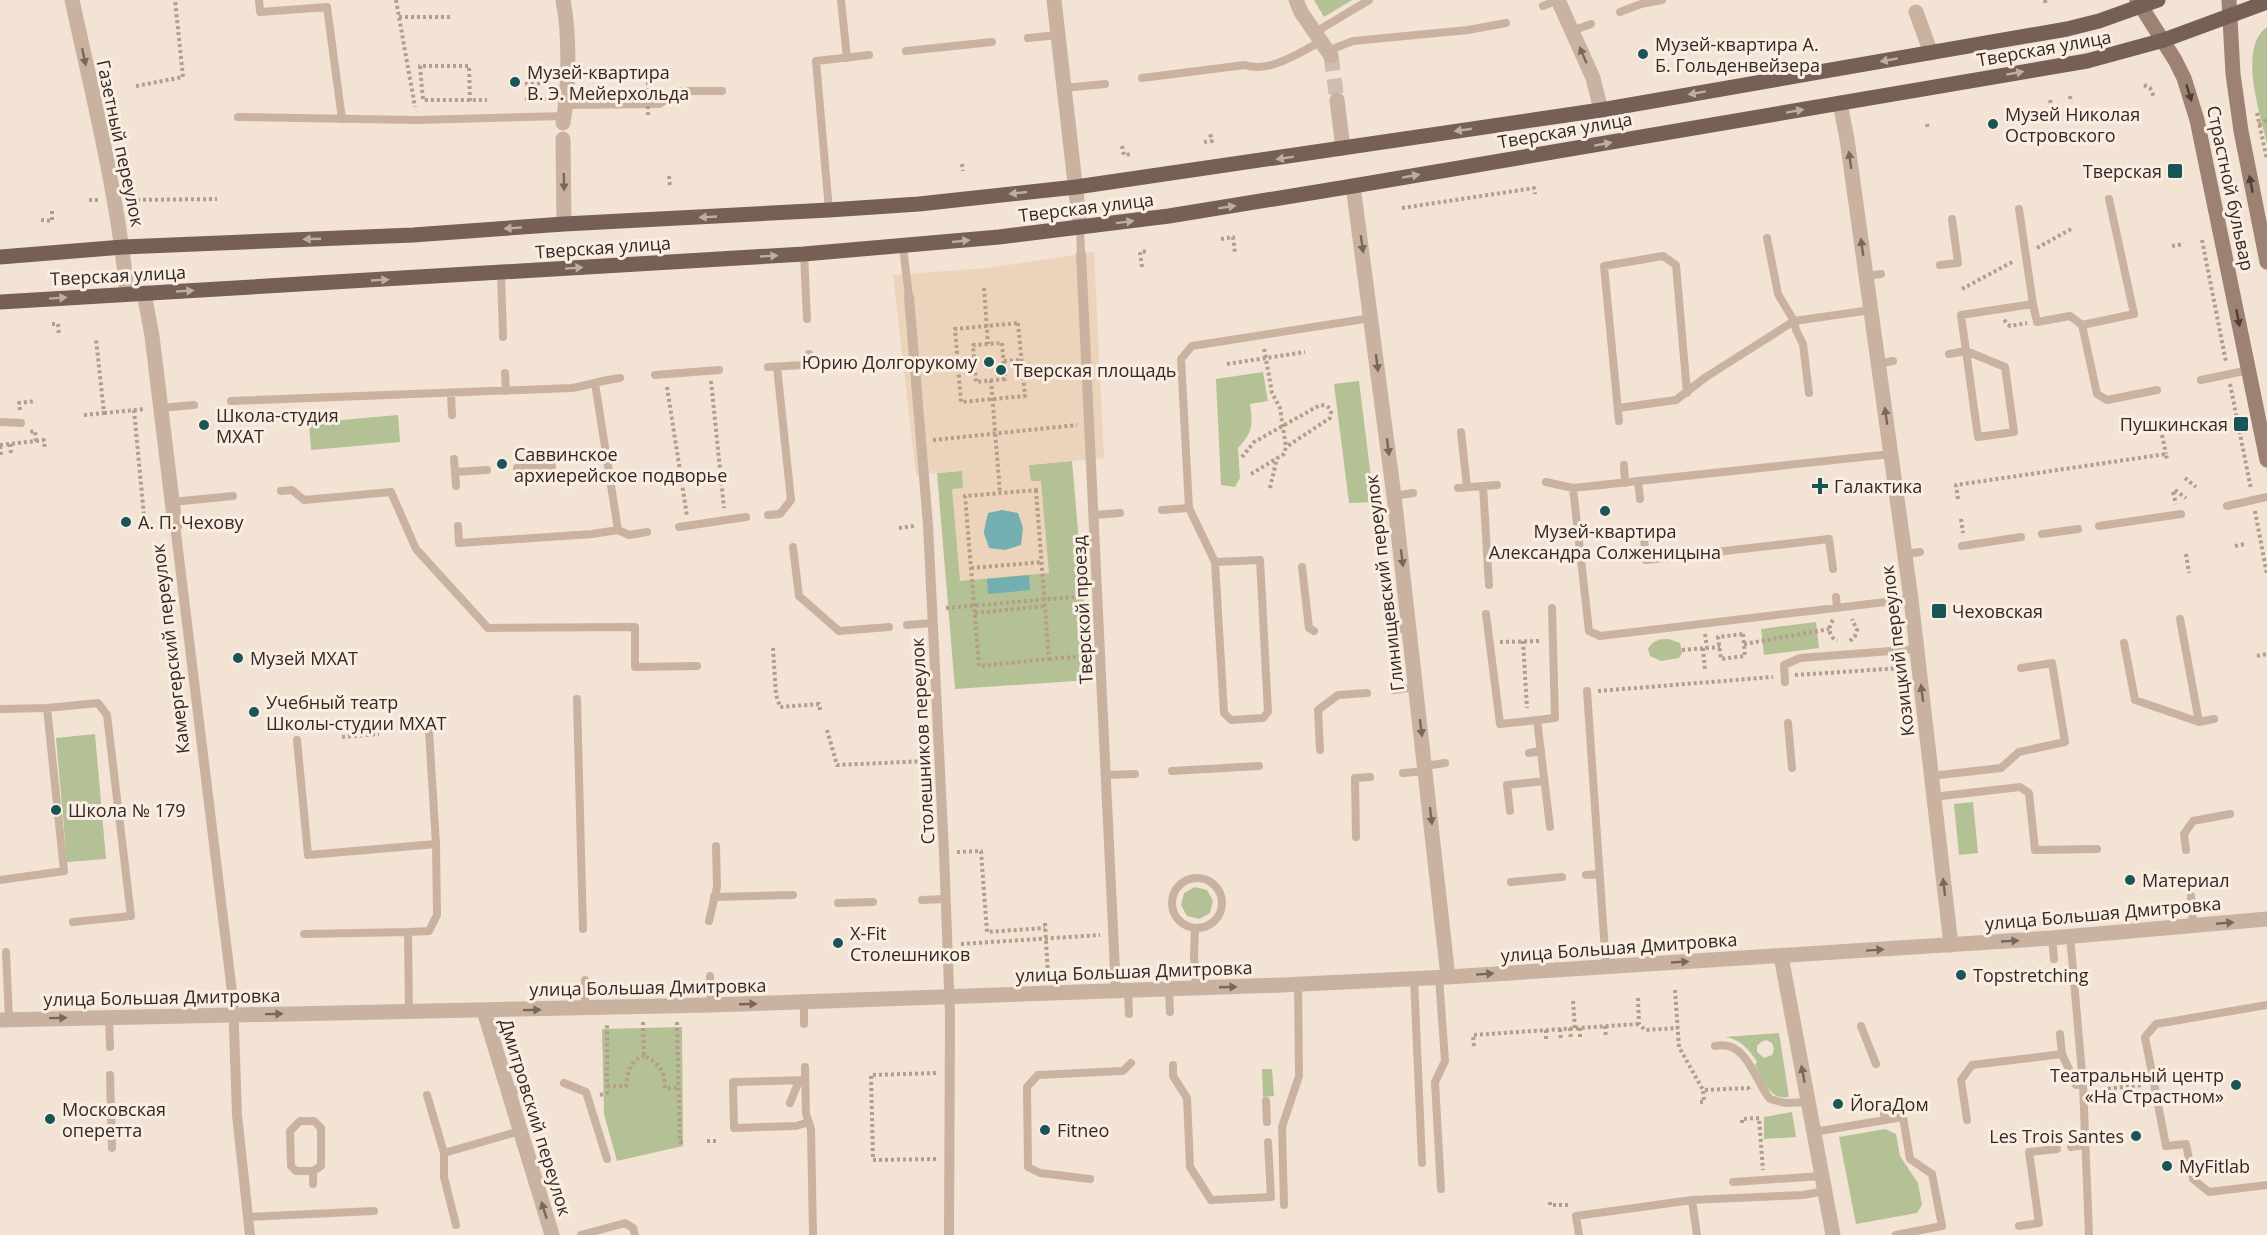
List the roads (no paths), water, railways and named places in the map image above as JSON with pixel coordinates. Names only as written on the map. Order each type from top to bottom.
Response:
[{"type":"main road","name":"Тверская улица","points":[[0,256],[123,247],[413,235],[564,224],[829,210],[919,204],[1076,187],[1601,110],[1931,53],[2067,29],[2098,21],[2139,3],[2158,0]]},
{"type":"main road","name":"Тверская улица","points":[[0,302],[501,274],[903,247],[1169,216],[2087,61],[2164,40],[2230,8],[2267,2]]},
{"type":"main road","name":"Страстной бульвар","points":[[2139,3],[2164,40],[2184,78],[2197,120],[2267,460]]},
{"type":"main road","name":"Страстной бульвар","points":[[2230,8],[2233,74],[2241,131],[2267,262]]},
{"type":"street","name":"Газетный переулок","points":[[72,0],[123,247],[127,294]]},
{"type":"street","points":[[563,0],[566,15],[565,115]]},
{"type":"street","points":[[1054,0],[1080,227]]},
{"type":"street","points":[[1296,0],[1323,45]]},
{"type":"street","points":[[1558,0],[1593,78],[1601,110]]},
{"type":"street","points":[[1916,12],[1931,53]]},
{"type":"street","points":[[1336,100],[1343,148]]},
{"type":"street","name":"Козицкий переулок","points":[[1840,103],[1874,275],[1871,310],[1886,362],[1891,453],[1912,553],[1911,599],[1951,945]]},
{"type":"street","points":[[563,139],[564,224]]},
{"type":"street","name":"Глинищевский переулок","points":[[1353,186],[1410,628],[1426,768],[1444,977]]},
{"type":"street","name":"Тверской проезд","points":[[1081,254],[1113,934],[1122,991]]},
{"type":"street","name":"Камергерский переулок","points":[[144,293],[152,336],[233,1007],[237,1115],[250,1235]]},
{"type":"street","name":"Столешников переулок","points":[[909,297],[921,441],[932,623],[948,945],[949,1235]]},
{"type":"street","name":"улица Большая Дмитровка","points":[[5,1020],[109,1017],[233,1007],[409,1012],[484,1011],[1298,984],[1951,945],[2267,919]]},
{"type":"street","points":[[1781,956],[1833,1235]]},
{"type":"street","name":"Дмитровский переулок","points":[[484,1011],[552,1235]]},
{"type":"lane","points":[[259,0],[260,12],[326,4],[342,119]]},
{"type":"lane","points":[[841,0],[847,58]]},
{"type":"lane","points":[[1323,45],[1369,0]]},
{"type":"lane","points":[[1543,6],[1558,0]]},
{"type":"lane","points":[[1620,12],[1640,2],[1662,0]]},
{"type":"lane","points":[[1142,78],[1245,65],[1251,68],[1279,64],[1323,45],[1353,40],[1468,30],[1506,23]]},
{"type":"lane","points":[[1572,31],[1591,24]]},
{"type":"lane","points":[[1028,38],[1058,35]]},
{"type":"lane","points":[[906,51],[992,42]]},
{"type":"lane","points":[[829,210],[816,61],[869,55]]},
{"type":"lane","points":[[1064,88],[1105,84]]},
{"type":"lane","points":[[238,117],[417,120],[565,115],[659,104],[681,91],[722,91]]},
{"type":"lane","points":[[2082,325],[2134,314],[2109,199]]},
{"type":"lane","points":[[2019,209],[2037,322],[2070,316],[2082,325],[2097,394],[2107,400],[2157,390]]},
{"type":"lane","points":[[1940,265],[1958,262],[1952,219]]},
{"type":"lane","name":"Тверской проезд","points":[[1080,227],[1081,254]]},
{"type":"lane","points":[[1767,238],[1778,294],[1794,321],[1803,344],[1809,393]]},
{"type":"lane","name":"Столешников переулок","points":[[903,247],[909,297]]},
{"type":"lane","points":[[804,254],[807,319]]},
{"type":"lane","points":[[1619,421],[1604,266],[1663,256],[1676,265],[1688,393]]},
{"type":"lane","points":[[501,274],[504,337]]},
{"type":"lane","points":[[1949,354],[1966,351],[2005,367],[2014,432],[1978,437],[1966,351],[1961,315],[2033,304]]},
{"type":"lane","points":[[1618,408],[1676,400],[1706,377],[1794,321],[1871,310]]},
{"type":"lane","points":[[1215,562],[1260,560],[1268,712],[1263,718],[1231,720],[1224,714],[1215,562],[1189,508],[1181,359],[1192,346],[1371,318]]},
{"type":"lane","points":[[768,367],[803,365],[809,359],[809,354]]},
{"type":"lane","points":[[768,515],[780,513],[791,500],[777,367]]},
{"type":"lane","points":[[655,375],[719,370]]},
{"type":"lane","points":[[2201,380],[2249,370]]},
{"type":"lane","points":[[505,373],[506,391]]},
{"type":"lane","points":[[231,402],[572,388],[600,380],[620,378]]},
{"type":"lane","points":[[595,383],[618,530]]},
{"type":"lane","points":[[451,393],[452,415]]},
{"type":"lane","points":[[160,408],[194,405]]},
{"type":"lane","points":[[0,422],[21,423]]},
{"type":"lane","points":[[1461,432],[1467,487]]},
{"type":"lane","points":[[1546,482],[1573,488],[1891,453]]},
{"type":"lane","points":[[454,459],[456,486]]},
{"type":"lane","points":[[1624,465],[1625,483]]},
{"type":"lane","points":[[517,468],[552,466]]},
{"type":"lane","points":[[455,472],[487,470]]},
{"type":"lane","points":[[1638,481],[1640,499]]},
{"type":"lane","points":[[1458,488],[1497,485]]},
{"type":"lane","points":[[1483,486],[1489,585]]},
{"type":"lane","points":[[1573,488],[1589,631],[1600,636],[1839,612],[1911,599]]},
{"type":"lane","points":[[281,491],[292,490],[304,500],[390,492],[416,549],[488,628],[635,627],[635,667],[697,666]]},
{"type":"lane","points":[[1394,496],[1413,494]]},
{"type":"lane","points":[[172,502],[233,496]]},
{"type":"lane","points":[[2227,506],[2267,497]]},
{"type":"lane","points":[[1162,510],[1189,508]]},
{"type":"lane","points":[[1094,515],[1120,513]]},
{"type":"lane","points":[[2099,526],[2181,514]]},
{"type":"lane","points":[[679,527],[746,517]]},
{"type":"lane","points":[[458,526],[459,543],[592,534],[618,530],[629,535],[647,532]]},
{"type":"lane","points":[[2042,534],[2078,529]]},
{"type":"lane","points":[[1962,546],[2020,537]]},
{"type":"lane","points":[[1644,539],[1646,560],[1829,539],[1833,569]]},
{"type":"lane","points":[[793,547],[799,596],[839,631],[889,627]]},
{"type":"lane","points":[[1302,567],[1309,628],[1314,631]]},
{"type":"lane","points":[[1836,597],[1839,612]]},
{"type":"lane","points":[[1486,614],[1500,724],[1555,718],[1552,608]]},
{"type":"lane","points":[[2180,620],[2199,722]]},
{"type":"lane","points":[[907,625],[932,623]]},
{"type":"lane","points":[[1388,631],[1410,628]]},
{"type":"lane","points":[[2124,643],[2135,700],[2199,722],[2214,719]]},
{"type":"lane","points":[[1785,679],[1784,665],[1800,658],[1917,649]]},
{"type":"lane","points":[[1931,776],[2001,768],[2019,752],[2065,742],[2052,663],[2021,668]]},
{"type":"lane","points":[[1394,690],[1416,687]]},
{"type":"lane","points":[[1587,691],[1606,966]]},
{"type":"lane","points":[[1320,750],[1318,710],[1338,695],[1367,693]]},
{"type":"lane","points":[[577,699],[583,928]]},
{"type":"lane","points":[[0,709],[47,708],[98,703],[107,715],[131,916],[73,922]]},
{"type":"lane","points":[[0,880],[64,871],[47,708]]},
{"type":"lane","points":[[1533,720],[1541,751],[1550,827]]},
{"type":"lane","points":[[1788,723],[1792,768]]},
{"type":"lane","points":[[304,934],[429,931],[437,915],[436,844],[429,731]]},
{"type":"lane","points":[[297,740],[308,855],[436,844]]},
{"type":"lane","points":[[1529,753],[1541,751]]},
{"type":"lane","points":[[1403,773],[1445,763]]},
{"type":"lane","points":[[1172,771],[1259,766]]},
{"type":"lane","points":[[1106,775],[1135,774]]},
{"type":"lane","points":[[1356,837],[1355,778],[1370,777]]},
{"type":"lane","points":[[1510,811],[1507,785],[1545,781]]},
{"type":"lane","points":[[1933,796],[2020,787],[2029,793],[2035,850],[2097,849]]},
{"type":"lane","points":[[2186,850],[2184,834],[2193,821],[2230,814]]},
{"type":"lane","points":[[709,921],[717,887],[716,846]]},
{"type":"lane","points":[[1586,875],[1599,874]]},
{"type":"lane","points":[[1511,882],[1562,877]]},
{"type":"lane","points":[[1198,878],[1208,880],[1216,886],[1221,895],[1222,904],[1214,922],[1205,927],[1196,928],[1178,920],[1173,911],[1172,901],[1174,892],[1180,884],[1189,879],[1198,878]]},
{"type":"lane","points":[[714,897],[793,895]]},
{"type":"lane","points":[[2191,896],[2193,925]]},
{"type":"lane","points":[[922,900],[946,899]]},
{"type":"lane","points":[[838,903],[873,902]]},
{"type":"lane","points":[[1196,928],[1194,955],[1196,988]]},
{"type":"lane","points":[[408,932],[409,1012]]},
{"type":"lane","points":[[2070,936],[2083,1088],[2089,1235]]},
{"type":"lane","points":[[2052,938],[2054,959]]},
{"type":"lane","points":[[5,1020],[6,952]]},
{"type":"lane","points":[[710,976],[711,1005]]},
{"type":"lane","points":[[1441,1189],[1435,1082],[1445,1061],[1444,977]]},
{"type":"lane","points":[[1414,978],[1422,1163]]},
{"type":"lane","points":[[585,980],[585,1008]]},
{"type":"lane","points":[[1284,1205],[1282,1127],[1299,1076],[1298,984]]},
{"type":"lane","points":[[1169,989],[1170,1012]]},
{"type":"lane","points":[[1122,991],[1129,1014]]},
{"type":"lane","points":[[804,1002],[804,1024]]},
{"type":"lane","points":[[2267,1005],[2156,1023],[2145,1037],[2166,1146],[2186,1144],[2193,1179],[2209,1192],[2267,1185]]},
{"type":"lane","points":[[109,1017],[110,1047]]},
{"type":"lane","points":[[1861,1026],[1876,1064]]},
{"type":"lane","points":[[2060,1034],[2062,1054],[2076,1084],[2083,1088]]},
{"type":"lane","points":[[1715,1046],[1726,1045],[1743,1055],[1770,1099],[1785,1103],[1808,1102]]},
{"type":"lane","points":[[1967,1120],[1961,1080],[1972,1065],[2062,1054]]},
{"type":"lane","points":[[1090,1179],[1040,1173],[1028,1167],[1027,1087],[1038,1075],[1123,1071],[1131,1063]]},
{"type":"lane","points":[[1173,1065],[1173,1076],[1187,1098],[1190,1167],[1211,1200],[1270,1197],[1268,1142]]},
{"type":"lane","points":[[790,1104],[802,1080],[805,1067]]},
{"type":"lane","points":[[110,1075],[112,1148]]},
{"type":"lane","points":[[802,1080],[733,1082],[734,1128],[796,1126],[809,1122]]},
{"type":"lane","points":[[802,1080],[811,1129],[813,1235]]},
{"type":"lane","points":[[564,1083],[586,1092],[608,1159]]},
{"type":"lane","points":[[509,1092],[525,1088]]},
{"type":"lane","points":[[428,1095],[444,1153],[444,1177],[456,1225]]},
{"type":"lane","points":[[1266,1101],[1267,1122]]},
{"type":"lane","points":[[1882,1103],[1885,1119]]},
{"type":"lane","points":[[1814,1132],[1903,1116],[1910,1159],[1932,1174],[1942,1226],[1896,1235]]},
{"type":"lane","points":[[300,1121],[314,1121],[321,1128],[321,1166],[313,1171],[296,1171],[291,1166],[290,1131],[300,1121]]},
{"type":"lane","points":[[444,1153],[520,1131]]},
{"type":"lane","points":[[2071,1147],[2085,1145]]},
{"type":"lane","points":[[2019,1226],[2039,1223],[2029,1152],[2057,1149]]},
{"type":"lane","points":[[313,1171],[313,1184]]},
{"type":"lane","points":[[1734,1182],[1764,1180],[1823,1183]]},
{"type":"lane","points":[[1579,1235],[1576,1216],[1692,1200],[1803,1195],[1823,1183]]},
{"type":"lane","points":[[1692,1200],[1697,1235]]},
{"type":"lane","points":[[248,1217],[314,1210],[374,1211]]},
{"type":"lane","points":[[581,1235],[625,1223],[633,1228],[635,1235]]},
{"type":"water","points":[[1002,510],[1018,513],[1023,528],[1021,545],[1005,550],[989,548],[984,532],[988,513]]},
{"type":"water","points":[[1029,575],[1030,590],[988,594],[987,579]]},
{"type":"tunnel","points":[[1331,56],[1337,100]]},
{"type":"place","name":"Музей-квартира А. Б. Гольденвейзера","points":[[1643,54]]},
{"type":"place","name":"Музей-квартира В. Э. Мейерхольда","points":[[515,82]]},
{"type":"place","name":"Музей Николая Островского","points":[[1993,124]]},
{"type":"place","name":"Тверская","points":[[2175,171]]},
{"type":"place","name":"Юрию Долгорукому","points":[[989,362]]},
{"type":"place","name":"Тверская площадь","points":[[1001,370]]},
{"type":"place","name":"Пушкинская","points":[[2241,424]]},
{"type":"place","name":"Школа-студия МХАТ","points":[[204,425]]},
{"type":"place","name":"Саввинское архиерейское подворье","points":[[502,464]]},
{"type":"place","name":"Галактика","points":[[1820,486]]},
{"type":"place","name":"Музей-квартира Александра Солженицына","points":[[1605,511]]},
{"type":"place","name":"А. П. Чехову","points":[[126,522]]},
{"type":"place","name":"Чеховская","points":[[1939,611]]},
{"type":"place","name":"Музей МХАТ","points":[[238,658]]},
{"type":"place","name":"Учебный театр Школы-студии МХАТ","points":[[254,712]]},
{"type":"place","name":"Школа № 179","points":[[56,810]]},
{"type":"place","name":"Материал","points":[[2130,880]]},
{"type":"place","name":"X-Fit Столешников","points":[[838,943]]},
{"type":"place","name":"Topstretching","points":[[1961,975]]},
{"type":"place","name":"Театральный центр «На Страстном»","points":[[2236,1085]]},
{"type":"place","name":"ЙогаДом","points":[[1838,1104]]},
{"type":"place","name":"Московская оперетта","points":[[50,1119]]},
{"type":"place","name":"Fitneo","points":[[1045,1130]]},
{"type":"place","name":"Les Trois Santes","points":[[2136,1136]]},
{"type":"place","name":"MyFitlab","points":[[2167,1166]]}]
